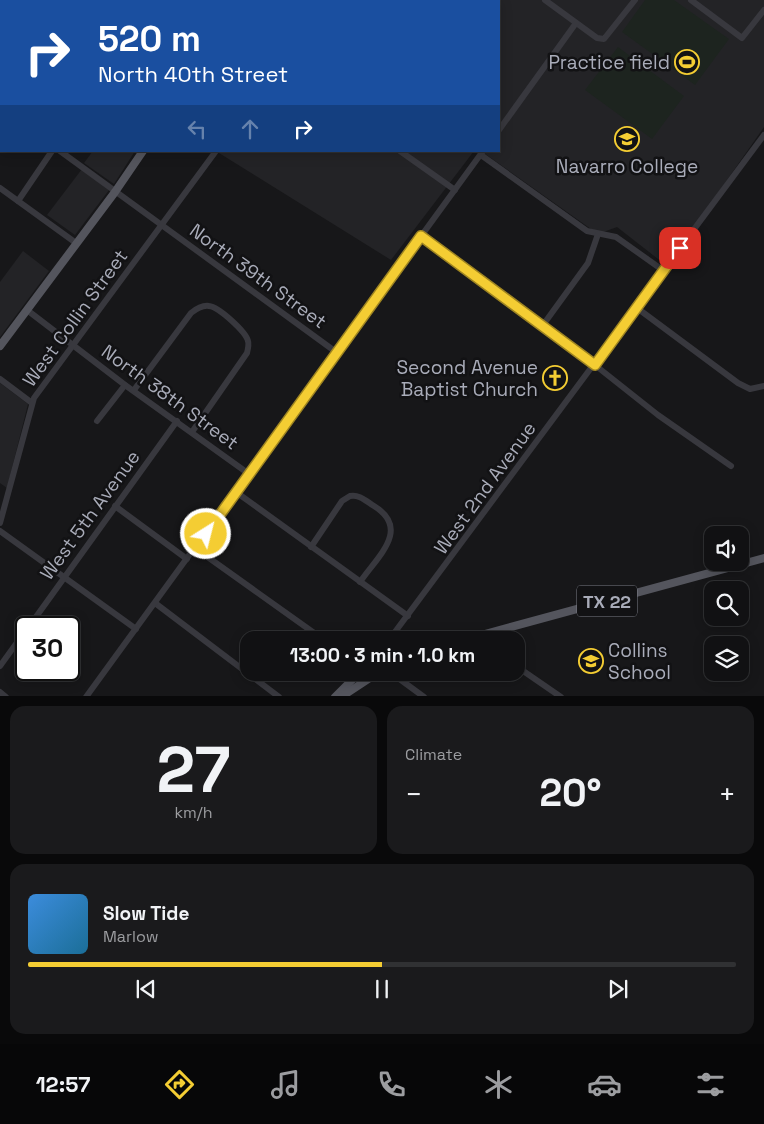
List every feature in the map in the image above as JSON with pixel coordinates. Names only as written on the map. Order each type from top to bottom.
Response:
[{"type":"main road","points":[[0,346],[115,192],[142,152]]},
{"type":"main road","name":"TX 22","points":[[494,631],[764,558]]},
{"type":"main road","points":[[335,696],[351,681]]},
{"type":"main road","points":[[341,696],[364,681]]},
{"type":"street","points":[[545,0],[597,38],[604,39],[634,0]]},
{"type":"street","points":[[691,0],[742,38],[764,10]]},
{"type":"street","points":[[500,129],[576,23]]},
{"type":"street","name":"West 2nd Avenue","points":[[396,631],[764,135]]},
{"type":"street","points":[[18,201],[51,152]]},
{"type":"street","name":"North 39th Street","points":[[61,152],[336,352]]},
{"type":"street","name":"West Collin Street","points":[[0,524],[32,403],[215,152]]},
{"type":"street","points":[[401,152],[455,190]]},
{"type":"street","points":[[86,696],[156,603],[482,153],[580,227],[598,234],[616,237],[664,271]]},
{"type":"street","points":[[0,188],[76,243]]},
{"type":"street","points":[[542,325],[588,263],[598,234]]},
{"type":"street","points":[[421,236],[595,365],[658,415],[731,466]]},
{"type":"street","points":[[134,390],[191,312],[200,307],[209,306],[219,310],[244,334],[249,342],[248,352],[192,432]]},
{"type":"street","points":[[637,308],[738,383],[750,389],[764,386]]},
{"type":"street","name":"North 38th Street","points":[[27,310],[125,385],[249,474]]},
{"type":"street","points":[[0,379],[32,403]]},
{"type":"street","points":[[97,421],[125,385]]},
{"type":"street","name":"West 5th Avenue","points":[[36,616],[177,421]]},
{"type":"street","points":[[236,492],[408,616]]},
{"type":"street","points":[[311,547],[342,501],[350,496],[359,496],[384,512],[391,521],[391,535],[360,582]]},
{"type":"street","points":[[115,506],[187,559]]},
{"type":"street","points":[[0,531],[136,629]]},
{"type":"street","points":[[196,548],[311,631]]},
{"type":"street","points":[[156,603],[279,696]]},
{"type":"street","name":"West 5th Avenue","points":[[0,666],[15,645]]},
{"type":"street","points":[[525,672],[561,696]]},
{"type":"street","points":[[356,686],[358,681]]},
{"type":"street","points":[[403,681],[424,696]]},
{"type":"street","points":[[0,692],[6,696]]},
{"type":"shaded area","name":"Navarro College","points":[[500,0],[764,0],[764,127],[667,266],[617,227],[598,234],[482,152],[500,152]]},
{"type":"shaded area","name":"Practice field","points":[[645,0],[674,0],[729,39],[695,85],[622,32]]},
{"type":"shaded area","points":[[618,47],[684,96],[652,139],[585,90]]},
{"type":"shaded area","points":[[92,152],[134,152],[114,184],[84,163]]},
{"type":"shaded area","points":[[220,152],[473,152],[391,260]]},
{"type":"shaded area","points":[[82,169],[109,190],[75,235],[47,215]]},
{"type":"shaded area","points":[[23,251],[49,271],[0,337],[0,282]]},
{"type":"shaded area","points":[[0,383],[28,404],[7,488],[0,483]]},
{"type":"place","name":"Practice field","points":[[687,62]]},
{"type":"place","name":"Navarro College","points":[[627,139]]},
{"type":"place","name":"Second Avenue Baptist Church","points":[[555,378]]},
{"type":"place","name":"Collins School","points":[[591,661]]},
{"type":"route","points":[[206,534],[421,236],[595,365],[680,248]]}]
